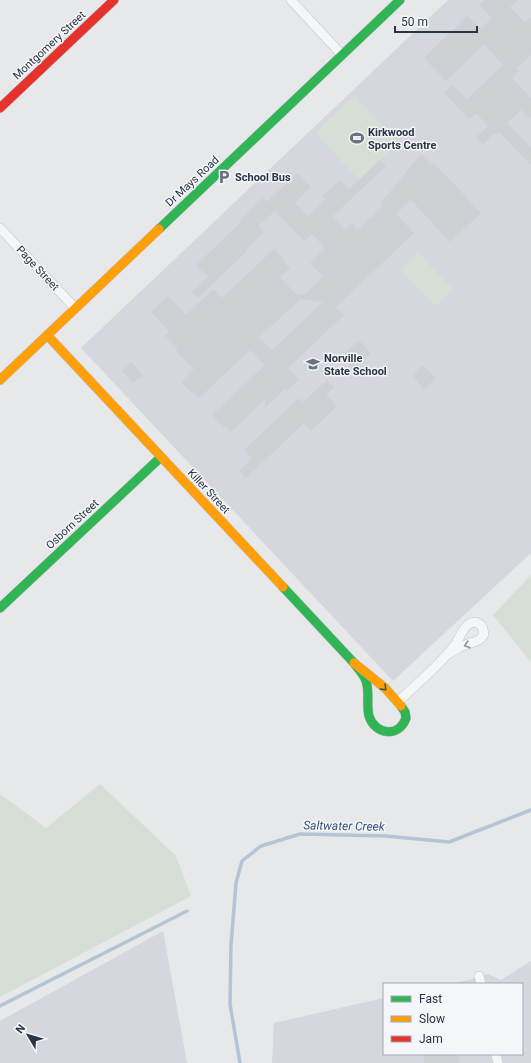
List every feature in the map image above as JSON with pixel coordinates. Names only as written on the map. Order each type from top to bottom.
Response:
[{"type":"street","name":"Montgomery Street","points":[[0,108],[114,0]]},
{"type":"street","points":[[291,0],[342,55]]},
{"type":"street","name":"Dr Mays Road","points":[[0,380],[400,0]]},
{"type":"street","name":"Page Street","points":[[0,228],[75,308]]},
{"type":"street","name":"Killer Street","points":[[47,335],[354,663]]},
{"type":"street","name":"Osborn Street","points":[[0,608],[161,457]]},
{"type":"street","points":[[398,702],[448,654]]},
{"type":"street","points":[[354,663],[371,676],[402,706],[406,713],[404,722],[398,730],[389,732],[380,729],[373,722],[369,715],[367,685],[364,676],[354,663]]},
{"type":"shaded area","name":"Norville State School","points":[[448,0],[531,0],[531,553],[393,681],[81,348]]},
{"type":"shaded area","name":"Kirkwood Sports Centre","points":[[355,96],[398,143],[359,180],[315,133]]},
{"type":"shaded area","points":[[418,253],[453,289],[435,306],[401,269]]},
{"type":"shaded area","points":[[531,575],[531,662],[493,615]]},
{"type":"shaded area","points":[[100,784],[176,856],[191,896],[0,997],[0,794],[46,828]]},
{"type":"shaded area","points":[[163,931],[187,1063],[0,1063],[0,1021]]},
{"type":"shaded area","points":[[531,961],[531,1063],[272,1063],[274,1023],[383,998],[383,1055],[523,1055],[523,983],[455,983],[488,974],[501,980]]},
{"type":"building","points":[[485,0],[518,0],[510,7],[525,22],[531,16],[531,55],[517,68],[519,71],[512,78],[531,98],[531,120],[521,110],[507,123],[531,148],[531,165],[499,132],[496,134],[495,133],[483,144],[476,137],[488,126],[476,113],[469,119],[444,93],[453,85],[467,99],[503,65],[484,44],[446,81],[424,58],[467,16],[480,29],[492,18],[480,5]]},
{"type":"building","points":[[421,154],[432,165],[434,163],[481,213],[450,242],[411,200],[396,214],[414,233],[336,307],[344,315],[288,368],[299,379],[287,391],[285,389],[265,408],[265,399],[231,432],[226,426],[224,428],[212,415],[265,365],[250,350],[199,398],[181,382],[194,369],[176,351],[178,349],[165,336],[169,331],[151,312],[168,296],[186,315],[213,289],[222,298],[274,249],[290,268],[280,277],[296,294],[304,295],[323,277],[310,263],[325,248],[312,234],[304,241],[275,211],[258,226],[264,232],[246,250],[247,251],[198,298],[192,292],[208,277],[196,265],[241,222],[240,220],[263,198],[267,202],[297,173],[311,187],[295,203],[308,216],[325,199],[322,196],[340,180],[349,189],[380,160],[386,166],[333,216],[345,229],[352,223],[357,230],[383,206],[380,204]],"holes":[[[301,299],[323,302],[272,350],[259,337]]]},
{"type":"building","points":[[359,340],[371,353],[353,370],[341,357]]},
{"type":"building","points":[[131,362],[143,375],[133,383],[122,371]]},
{"type":"building","points":[[423,365],[436,378],[424,389],[412,376]]},
{"type":"building","points":[[327,380],[334,387],[326,395],[337,406],[311,431],[304,423],[246,478],[239,471],[252,458],[244,450],[299,398],[303,402]]},
{"type":"building","points":[[423,1055],[458,1055],[460,1063],[425,1063]]},
{"type":"waterway","name":"Saltwater Creek","points":[[240,1063],[230,1004],[231,945],[236,883],[242,861],[261,846],[300,834],[386,836],[449,842],[531,810]]},
{"type":"waterway","points":[[0,1006],[187,911]]},
{"type":"traffic: fast","points":[[159,229],[400,0]]},
{"type":"traffic: fast","points":[[0,608],[161,457]]},
{"type":"traffic: fast","points":[[283,587],[354,663],[365,678],[368,694],[369,716],[376,727],[387,732],[398,729],[406,718],[405,712],[401,706]]},
{"type":"traffic: slow","points":[[0,380],[159,229]]},
{"type":"traffic: slow","points":[[47,335],[283,587]]},
{"type":"traffic: slow","points":[[354,663],[385,688],[401,706]]},
{"type":"traffic: jam","points":[[0,108],[114,0]]},
{"type":"place","name":"Kirkwood Sports Centre","points":[[357,138]]},
{"type":"place","name":"School Bus","points":[[224,177]]},
{"type":"place","name":"Norville State School","points":[[313,364]]}]
